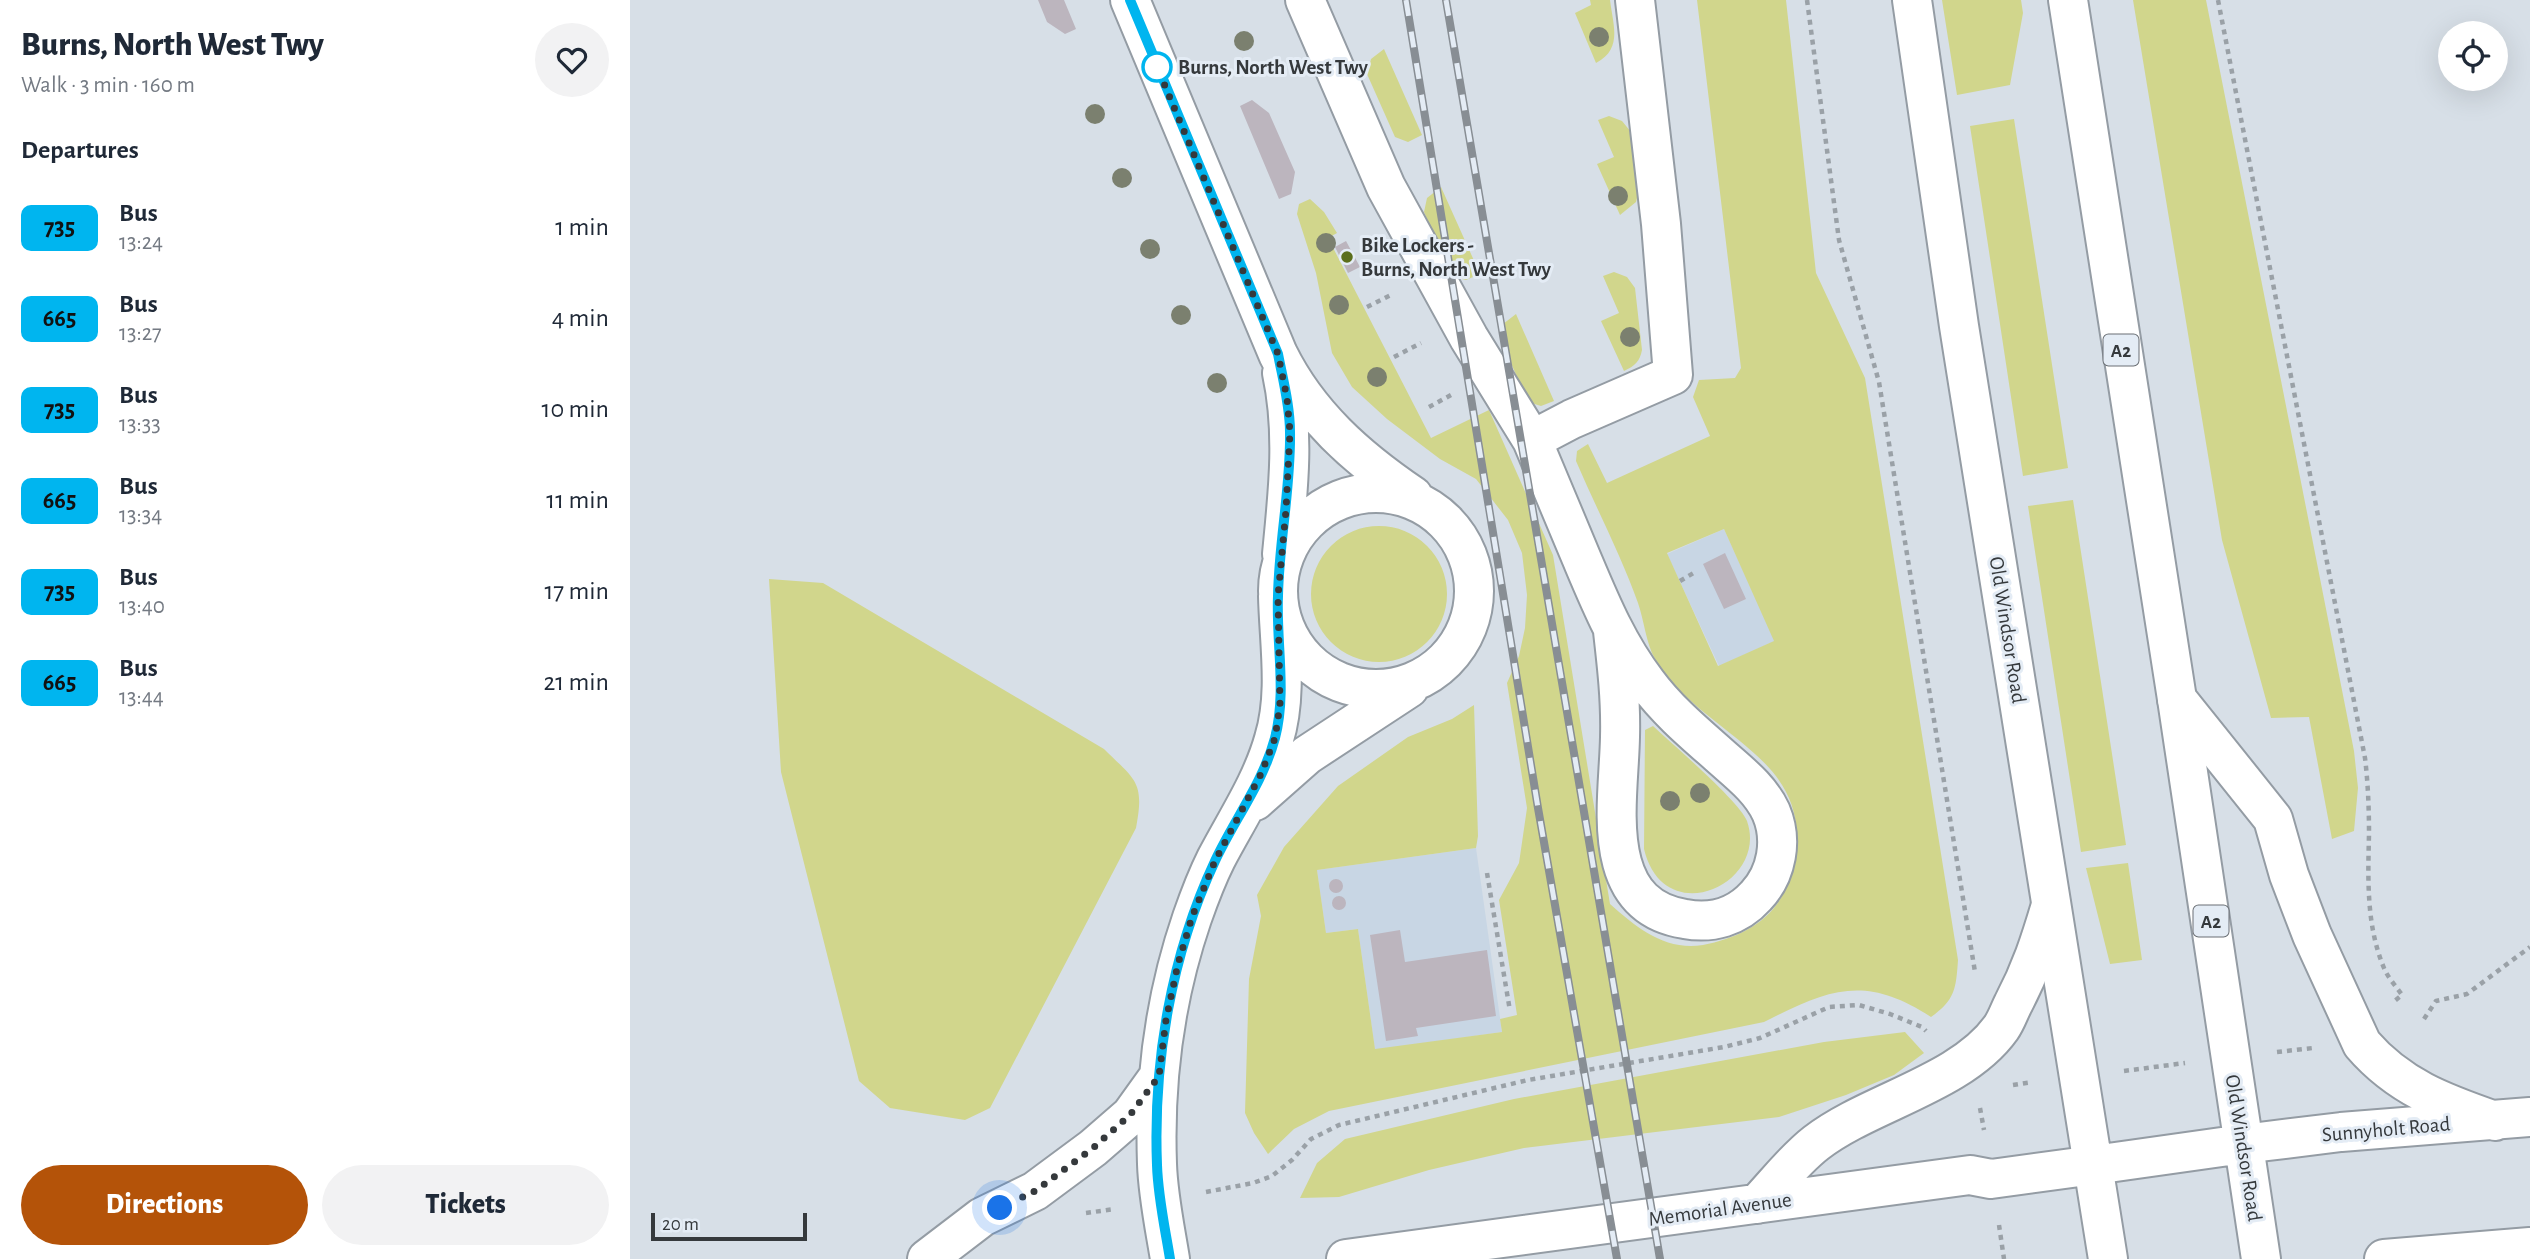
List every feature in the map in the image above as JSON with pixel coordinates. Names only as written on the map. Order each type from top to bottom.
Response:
[{"type":"main road","points":[[1130,0],[1278,354],[1304,400],[1370,467],[1449,524],[1463,544],[1472,567],[1475,592],[1472,615],[1463,638],[1448,658],[1430,674],[1307,755],[1276,780],[1241,815]]},
{"type":"main road","points":[[1305,0],[1386,187],[1469,338],[1532,440],[1613,631],[1647,684],[1675,716],[1751,783],[1763,797],[1772,816],[1777,837],[1770,875],[1758,894],[1741,910],[1722,918],[1699,921],[1675,918],[1651,906],[1634,890],[1621,866],[1617,836],[1619,691],[1613,631]]},
{"type":"main road","points":[[1532,440],[1572,419],[1673,375],[1661,224],[1635,0]]},
{"type":"main road","name":"Old Windsor Road","points":[[1912,0],[1959,327],[2109,1259]]},
{"type":"main road","name":"Old Windsor Road","points":[[2068,0],[2261,1259]]},
{"type":"main road","points":[[1170,1259],[1157,1165],[1159,1076],[1166,1020],[1192,917],[1215,861],[1261,774],[1275,738],[1280,705],[1279,583],[1290,432],[1287,398],[1278,354]]},
{"type":"main road","points":[[1430,508],[1406,497],[1379,493],[1352,496],[1327,506],[1305,523],[1289,544],[1279,583],[1283,622],[1295,647],[1313,667],[1336,681],[1359,688],[1384,689],[1408,684],[1430,674]]},
{"type":"main road","points":[[2177,699],[2273,819],[2289,875],[2312,935],[2362,1044],[2396,1077],[2438,1101],[2512,1119]]},
{"type":"main road","points":[[1757,1204],[1815,1143],[1859,1116],[1956,1067],[2001,1028],[2032,969],[2050,905]]},
{"type":"main road","points":[[927,1259],[982,1217],[1035,1191],[1093,1148],[1130,1115],[1159,1076]]},
{"type":"main road","name":"Sunnyholt Road","points":[[2094,1165],[2341,1132],[2512,1119]]},
{"type":"main road","name":"Memorial Avenue","points":[[1346,1259],[1970,1175],[1992,1179],[2094,1165]]},
{"type":"main road","points":[[2384,1259],[2530,1247]]},
{"type":"path","points":[[1807,0],[1839,240],[1879,382],[1975,977]]},
{"type":"path","points":[[2218,0],[2365,758],[2369,794],[2370,914],[2385,971],[2402,995],[2383,1011]]},
{"type":"path","points":[[1367,307],[1392,295]]},
{"type":"path","points":[[1394,357],[1431,338]]},
{"type":"path","points":[[1429,407],[1455,393]]},
{"type":"path","points":[[1680,580],[1697,572]]},
{"type":"path","points":[[1487,873],[1510,1011]]},
{"type":"path","points":[[2424,1019],[2436,1001],[2467,994],[2530,947]]},
{"type":"path","points":[[1253,1182],[1272,1176],[1293,1160],[1311,1139],[1339,1125],[1528,1080],[1724,1047],[1760,1038],[1829,1007],[1859,1005],[1922,1027],[1929,1035]]},
{"type":"path","points":[[2003,1086],[2316,1048]]},
{"type":"shaded area","points":[[1724,529],[1775,641],[1719,666],[1667,554]]},
{"type":"shaded area","points":[[1476,848],[1502,1032],[1375,1050],[1358,929],[1326,933],[1317,870]]},
{"type":"green space","points":[[1590,0],[1610,0],[1614,27],[1610,51],[1596,63],[1575,13],[1591,5]]},
{"type":"green space","points":[[1697,0],[1786,0],[1816,273],[1865,378],[1958,960],[1955,986],[1950,999],[1931,1017],[1886,995],[1847,991],[1828,995],[1808,1001],[1764,1022],[1329,1111],[1294,1129],[1268,1154],[1245,1113],[1249,979],[1261,916],[1257,895],[1284,847],[1338,786],[1408,737],[1452,719],[1474,705],[1478,836],[1476,848],[1317,870],[1326,933],[1358,929],[1375,1049],[1502,1032],[1500,1019],[1517,1015],[1499,900],[1519,863],[1527,808],[1507,683],[1519,656],[1525,628],[1527,595],[1522,553],[1508,520],[1476,479],[1440,459],[1387,419],[1352,387],[1332,353],[1316,273],[1297,214],[1299,204],[1310,199],[1324,212],[1337,233],[1328,238],[1431,438],[1489,410],[1553,555],[1610,904],[1652,936],[1676,945],[1703,945],[1730,938],[1755,925],[1775,907],[1788,882],[1796,840],[1792,806],[1778,779],[1756,755],[1677,688],[1655,659],[1631,585],[1576,461],[1577,451],[1588,444],[1607,483],[1710,436],[1693,397],[1699,380],[1735,378],[1741,368]],"holes":[[[1724,529],[1774,641],[1718,666],[1667,553]]]},
{"type":"green space","points":[[1942,0],[2021,0],[2023,13],[2010,85],[1957,95]]},
{"type":"green space","points":[[2133,0],[2206,0],[2354,751],[2358,788],[2354,831],[2332,839],[2309,717],[2271,718],[2222,540]]},
{"type":"green space","points":[[1384,49],[1422,135],[1408,142],[1395,137],[1367,74],[1371,59]]},
{"type":"green space","points":[[1609,116],[1622,121],[1631,132],[1638,194],[1636,202],[1620,215],[1597,164],[1614,157],[1598,120]]},
{"type":"green space","points":[[2014,119],[2068,468],[2023,476],[1970,126]]},
{"type":"green space","points":[[1441,187],[1480,274],[1466,280],[1452,276],[1424,212],[1427,198]]},
{"type":"green space","points":[[1614,272],[1627,277],[1635,288],[1642,350],[1636,363],[1624,371],[1601,321],[1619,313],[1603,276]]},
{"type":"green space","points":[[1516,314],[1554,401],[1541,406],[1528,402],[1500,338],[1503,324]]},
{"type":"green space","points":[[2073,500],[2126,845],[2081,852],[2028,506]]},
{"type":"green space","points":[[1379,526],[1405,532],[1427,546],[1441,568],[1447,594],[1441,620],[1427,642],[1405,656],[1379,662],[1353,656],[1331,642],[1317,620],[1311,594],[1317,568],[1331,546],[1353,532]]},
{"type":"green space","points":[[769,579],[823,583],[1104,749],[1135,782],[1139,800],[1136,828],[990,1108],[965,1120],[890,1108],[859,1081],[781,772]]},
{"type":"green space","points":[[1653,726],[1719,787],[1747,821],[1750,844],[1743,864],[1729,879],[1711,890],[1691,893],[1672,888],[1655,874],[1644,849],[1645,730]]},
{"type":"green space","points":[[2128,863],[2142,960],[2110,964],[2086,868]]},
{"type":"green space","points":[[1905,1032],[1924,1053],[1894,1075],[1846,1095],[1779,1117],[1524,1148],[1429,1170],[1339,1197],[1300,1198],[1317,1163],[1345,1139],[1514,1099],[1824,1042]]},
{"type":"building","points":[[1038,0],[1064,0],[1076,29],[1065,34],[1047,22]]},
{"type":"building","points":[[1252,100],[1269,113],[1295,172],[1291,194],[1279,199],[1240,106]]},
{"type":"building","name":"Bike Lockers - Burns, North West Twy","points":[[1346,241],[1360,267],[1348,273],[1335,247]]},
{"type":"building","points":[[1725,553],[1746,599],[1724,609],[1703,564]]},
{"type":"building","points":[[1336,879],[1341,881],[1341,891],[1336,893],[1331,891],[1329,886],[1331,881]]},
{"type":"building","points":[[1339,896],[1344,898],[1344,908],[1339,910],[1334,908],[1332,903],[1334,898]]},
{"type":"building","points":[[1400,930],[1405,962],[1487,950],[1496,1016],[1416,1028],[1418,1036],[1386,1041],[1370,935]]},
{"type":"railway","points":[[1406,0],[1538,808],[1617,1259]]},
{"type":"railway","points":[[1446,0],[1660,1259]]},
{"type":"bus line","name":"735","points":[[1130,0],[1278,354],[1287,398],[1290,432],[1278,596],[1280,705],[1275,738],[1241,815],[1215,861],[1192,917],[1166,1020],[1159,1076],[1157,1165],[1170,1259]]},
{"type":"place","name":"Burns, North West Twy","points":[[1157,67]]},
{"type":"place","name":"Bike Lockers - Burns, North West Twy","points":[[1347,257]]},
{"type":"route","points":[[1000,1208],[1035,1191],[1093,1148],[1130,1115],[1159,1076],[1166,1020],[1192,917],[1215,861],[1261,774],[1275,738],[1280,705],[1278,596],[1290,450],[1287,398],[1278,354],[1157,67]]}]
